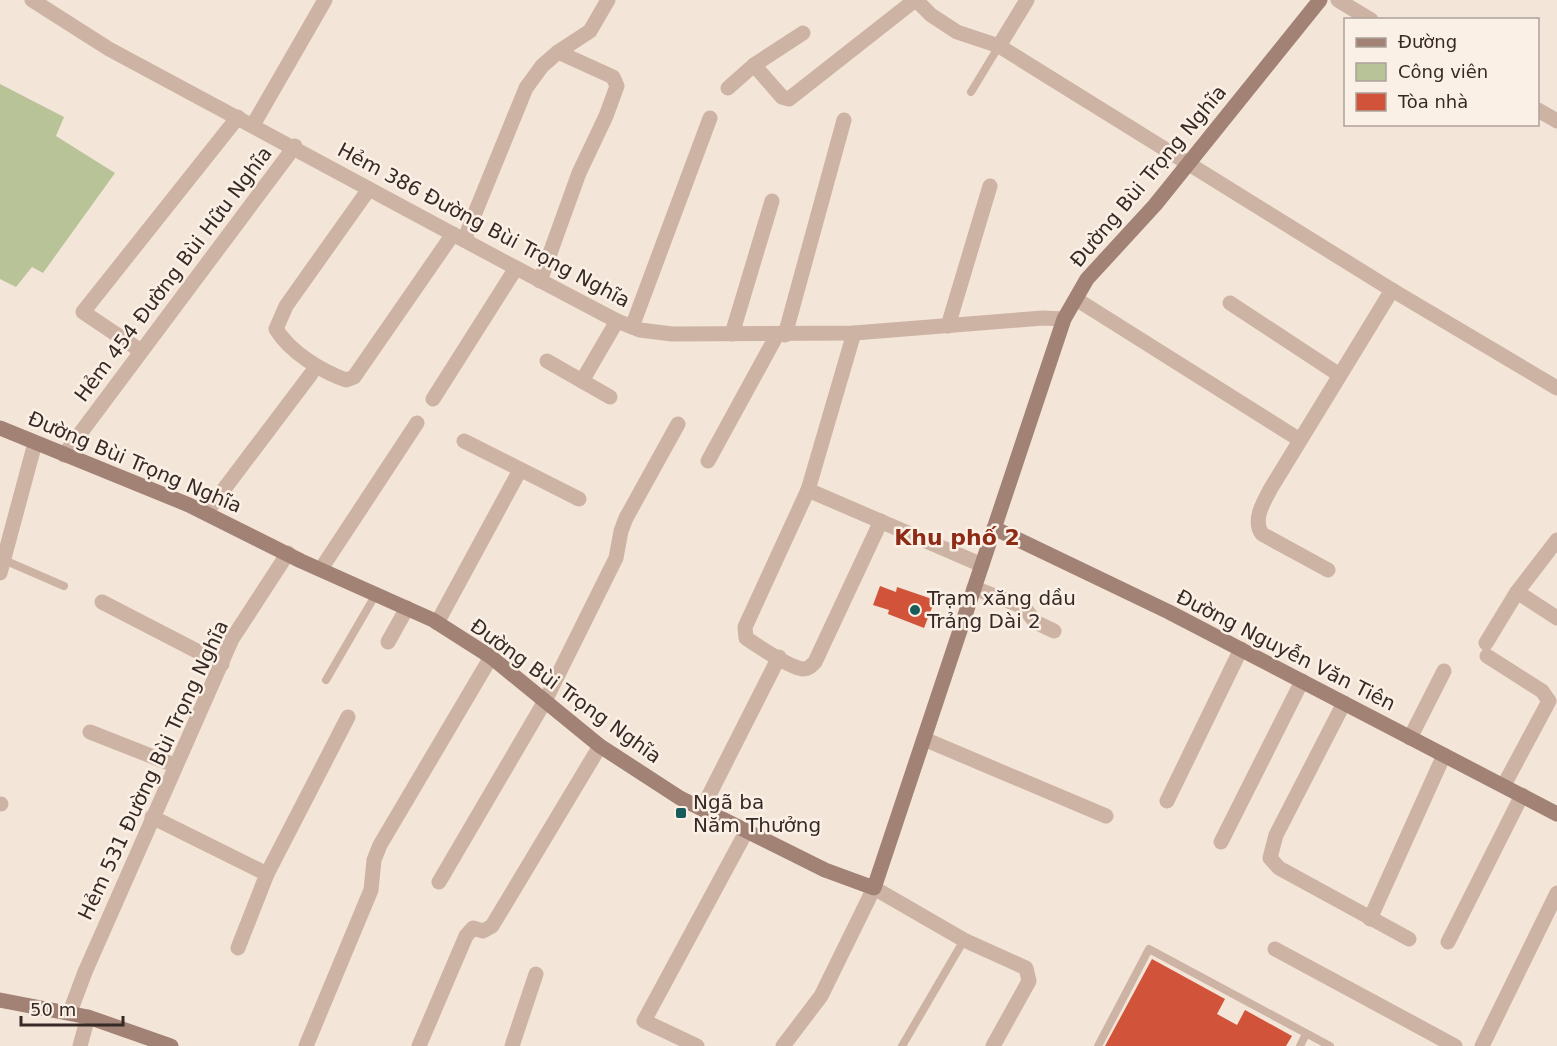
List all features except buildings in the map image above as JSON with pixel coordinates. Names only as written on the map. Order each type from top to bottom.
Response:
[{"type":"street","name":"Hẻm 386 Đường Bùi Trọng Nghĩa","points":[[32,0],[109,48],[295,146],[369,189],[540,281],[632,327],[672,334],[781,335],[854,333],[1043,318],[1064,320]]},
{"type":"street","points":[[253,125],[325,0]]},
{"type":"street","points":[[369,189],[286,306],[276,328],[282,338],[319,367],[346,380],[354,377],[459,237],[526,88],[542,66],[558,52],[590,31],[608,0]]},
{"type":"street","points":[[754,65],[782,97],[789,99],[916,0],[931,15],[957,32],[999,46],[1392,290],[1557,388]]},
{"type":"street","points":[[999,46],[1027,0]]},
{"type":"street","name":"Đường Bùi Trọng Nghĩa","points":[[0,428],[206,513],[437,623],[491,657],[600,746],[680,798],[825,870],[874,888],[1064,320],[1087,279],[1155,205],[1320,0]]},
{"type":"street","points":[[1338,0],[1368,18]]},
{"type":"street","points":[[728,88],[754,65],[803,33]]},
{"type":"street","points":[[540,281],[579,172],[617,86],[614,77],[558,52]]},
{"type":"street","points":[[1539,111],[1557,121]]},
{"type":"street","points":[[141,351],[83,312],[238,117]]},
{"type":"street","points":[[632,327],[710,118]]},
{"type":"street","points":[[708,461],[781,335],[844,120]]},
{"type":"street","name":"Hẻm 454 Đường Bùi Hữu Nghĩa","points":[[64,455],[295,146]]},
{"type":"street","points":[[948,326],[990,186]]},
{"type":"street","points":[[732,334],[772,201]]},
{"type":"street","points":[[433,399],[516,268]]},
{"type":"street","points":[[1328,570],[1270,538],[1258,528],[1258,519],[1264,503],[1338,374],[1392,290]]},
{"type":"street","points":[[1076,299],[1300,440]]},
{"type":"street","points":[[1230,303],[1338,374]]},
{"type":"street","points":[[582,381],[617,321]]},
{"type":"street","points":[[854,333],[808,490],[744,632],[746,638],[802,669],[809,668],[815,662],[881,521]]},
{"type":"street","points":[[547,361],[610,398]]},
{"type":"street","points":[[206,513],[311,374]]},
{"type":"street","points":[[321,569],[417,423]]},
{"type":"street","points":[[439,882],[545,701],[616,558],[626,518],[678,424]]},
{"type":"street","points":[[464,441],[579,499]]},
{"type":"street","points":[[2,566],[35,443]]},
{"type":"street","points":[[437,623],[520,470]]},
{"type":"street","points":[[808,490],[982,565]]},
{"type":"street","name":"Đường Nguyễn Văn Tiên","points":[[994,528],[1240,649],[1557,814]]},
{"type":"street","points":[[1504,785],[1549,701],[1542,692],[1486,650],[1516,592],[1557,540]]},
{"type":"street","name":"Hẻm 531 Đường Bùi Trọng Nghĩa","points":[[70,1012],[174,765],[232,639],[288,553]]},
{"type":"street","points":[[974,588],[1024,608],[1035,622],[1054,631]]},
{"type":"street","points":[[1516,592],[1557,618]]},
{"type":"street","points":[[102,602],[222,663]]},
{"type":"street","points":[[388,642],[407,608]]},
{"type":"street","points":[[1167,801],[1240,649]]},
{"type":"street","points":[[306,1046],[371,890],[374,860],[380,845],[491,657]]},
{"type":"street","points":[[702,809],[779,657]]},
{"type":"street","points":[[1410,738],[1444,671]]},
{"type":"street","points":[[1221,842],[1302,681]]},
{"type":"street","points":[[1344,703],[1276,835],[1270,858],[1279,868],[1409,939]]},
{"type":"street","points":[[238,948],[267,874],[348,717]]},
{"type":"street","points":[[90,732],[174,765]]},
{"type":"street","points":[[924,738],[1106,816]]},
{"type":"street","points":[[419,1046],[466,936],[473,928],[483,931],[492,926],[600,746]]},
{"type":"street","points":[[1370,919],[1444,755]]},
{"type":"street","points":[[1448,942],[1522,795]]},
{"type":"street","points":[[152,817],[267,874]]},
{"type":"street","points":[[698,1046],[644,1021],[746,832]]},
{"type":"street","points":[[783,1046],[821,996],[874,888],[964,940],[1026,968],[1030,975],[1025,989],[993,1046]]},
{"type":"street","points":[[1482,1046],[1557,893]]},
{"type":"street","points":[[1275,949],[1455,1046]]},
{"type":"street","points":[[512,1046],[536,974]]},
{"type":"street","points":[[0,1000],[70,1012],[171,1046]]},
{"type":"street","points":[[80,1046],[88,1017]]},
{"type":"lane","points":[[971,92],[999,46]]},
{"type":"lane","points":[[2,566],[64,585]]},
{"type":"lane","points":[[326,680],[376,594]]},
{"type":"lane","points":[[902,1046],[964,940]]},
{"type":"lane","points":[[1098,1046],[1149,949],[1330,1046]]},
{"type":"lane","points":[[1300,1046],[1306,1034]]},
{"type":"green space","points":[[0,84],[64,117],[56,136],[115,173],[43,273],[32,267],[16,287],[0,279]]},
{"type":"place","name":"Trạm xăng dầu Trảng Dài 2","points":[[915,610]]},
{"type":"place","name":"Ngã ba Năm Thưởng","points":[[681,813]]},
{"type":"district","name":"Khu phố 2","points":[[957,537]]}]
